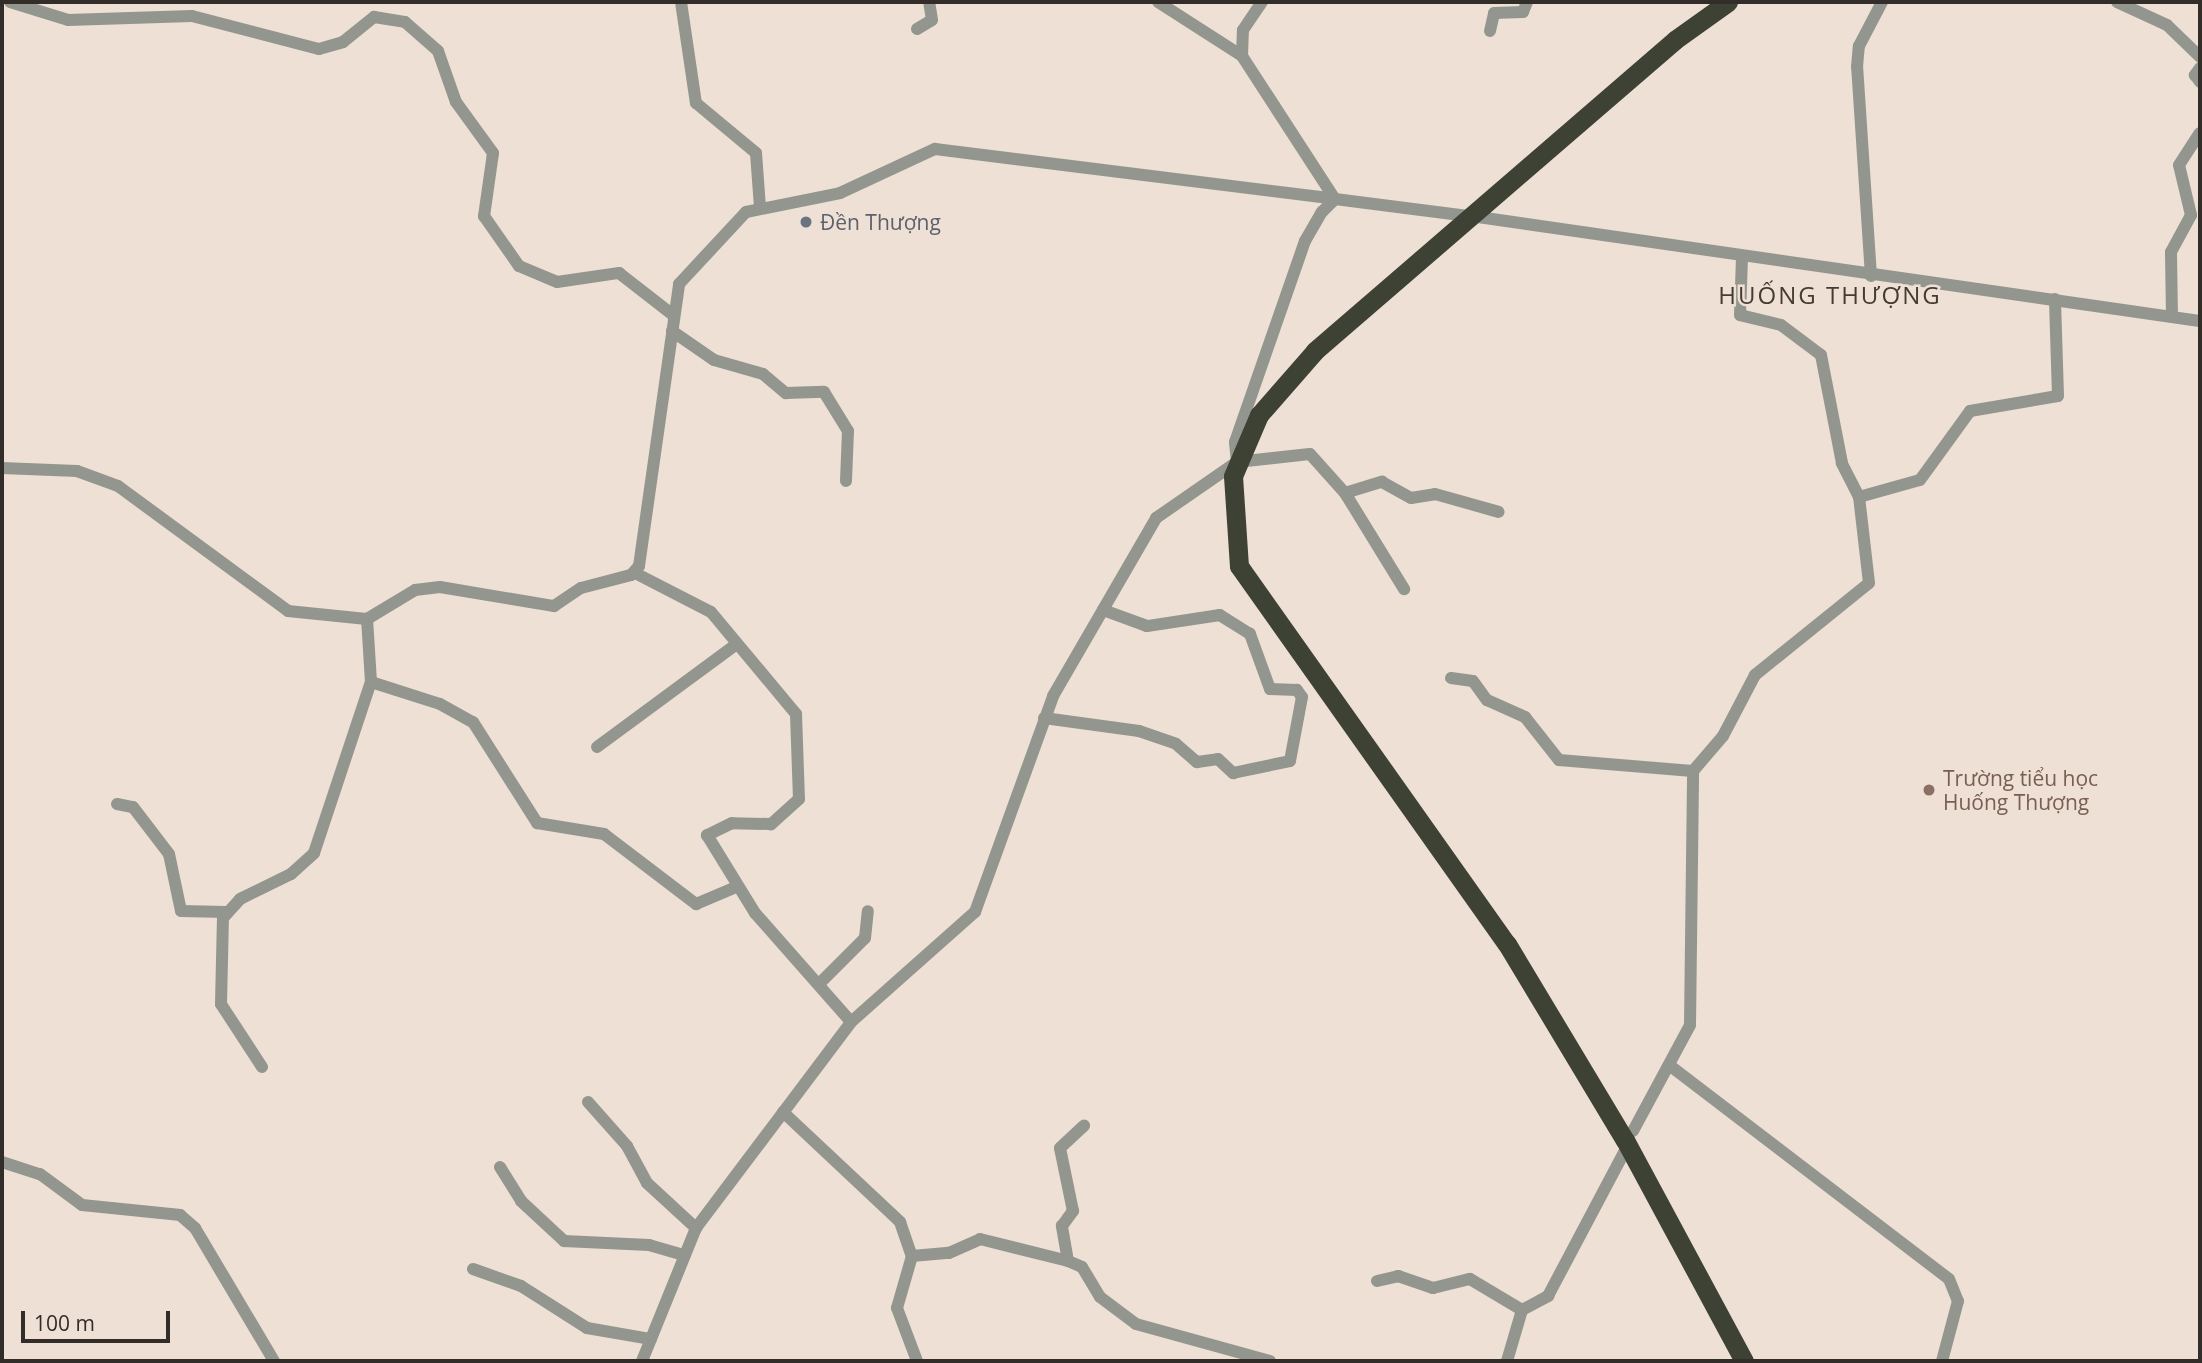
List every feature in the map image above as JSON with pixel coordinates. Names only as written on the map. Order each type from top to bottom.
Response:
[{"type":"highway","points":[[1728,2],[1473,217],[1275,397],[1259,415],[1237,462],[1239,555],[1250,561],[1425,805],[1631,1138],[1755,1361]]},
{"type":"highway","points":[[1571,133],[1745,2]]},
{"type":"highway","points":[[1631,1138],[1744,1361]]},
{"type":"street","points":[[10,2],[68,20],[203,18],[319,49],[343,42],[373,18],[405,22],[438,51],[456,102],[493,153],[484,216],[519,266],[557,282],[619,273],[673,315]]},
{"type":"street","points":[[681,2],[696,103],[755,153],[760,208]]},
{"type":"street","points":[[917,29],[932,20],[929,2]]},
{"type":"street","points":[[1158,2],[1242,56],[1335,199]]},
{"type":"street","points":[[1242,56],[1243,30],[1262,2]]},
{"type":"street","points":[[1490,31],[1494,13],[1523,12],[1527,2]]},
{"type":"street","points":[[1871,276],[1857,67],[1859,46],[1882,2]]},
{"type":"street","points":[[2117,2],[2167,25],[2200,57]]},
{"type":"street","points":[[2200,68],[2195,75],[2200,82]]},
{"type":"street","points":[[2172,317],[2171,252],[2191,215],[2179,165],[2200,133]]},
{"type":"street","points":[[635,573],[673,331],[673,315],[685,273],[731,223],[760,208],[840,192],[935,149],[1473,217],[2200,321]]},
{"type":"street","points":[[1237,462],[1236,442],[1305,241],[1335,199]]},
{"type":"street","points":[[1507,1361],[1522,1310],[1548,1296],[1631,1138],[1673,1068],[1690,1025],[1693,771],[1723,736],[1755,675],[1868,587],[1859,497],[1842,463],[1821,355],[1781,325],[1740,315],[1742,257]]},
{"type":"street","points":[[1859,497],[1920,480],[1970,411],[2058,396],[2055,299]]},
{"type":"street","points":[[673,331],[714,360],[763,374],[786,393],[824,392],[848,431],[846,481]]},
{"type":"street","points":[[642,1361],[696,1228],[852,1022],[975,912],[1044,718],[1156,518],[1237,462],[1310,454],[1345,493],[1404,589]]},
{"type":"street","points":[[2,468],[57,469],[103,478],[193,539],[270,603],[313,617],[367,619],[425,588],[554,606],[581,588],[635,573],[698,601],[734,646],[789,702],[802,751],[802,790],[793,806],[771,824],[732,823],[707,835],[736,887],[852,1022]]},
{"type":"street","points":[[1345,493],[1382,482],[1411,498],[1436,494],[1499,512]]},
{"type":"street","points":[[1044,718],[1139,732],[1176,744],[1197,762],[1218,759],[1233,773],[1290,761],[1302,697],[1297,690],[1270,689],[1250,634],[1220,615],[1147,626],[1103,610]]},
{"type":"street","points":[[117,804],[133,807],[169,854],[181,911],[226,912],[310,860],[371,682],[367,619]]},
{"type":"street","points":[[597,747],[734,646]]},
{"type":"street","points":[[1451,678],[1474,681],[1488,700],[1525,717],[1559,760],[1693,771]]},
{"type":"street","points":[[371,682],[440,704],[473,722],[537,823],[604,834],[696,904],[736,887]]},
{"type":"street","points":[[819,984],[865,938],[868,911]]},
{"type":"street","points":[[226,912],[221,1004],[262,1067]]},
{"type":"street","points":[[1673,1068],[1949,1279],[1958,1301],[1942,1361]]},
{"type":"street","points":[[588,1101],[627,1146],[647,1183],[696,1228]]},
{"type":"street","points":[[783,1112],[881,1198],[900,1222],[912,1256],[897,1308],[917,1361]]},
{"type":"street","points":[[1068,1261],[1062,1226],[1073,1212],[1060,1148],[1084,1126]]},
{"type":"street","points":[[2,1162],[40,1174],[82,1205],[180,1215],[200,1236],[274,1361]]},
{"type":"street","points":[[500,1167],[521,1200],[564,1241],[649,1245],[683,1255]]},
{"type":"street","points":[[912,1256],[949,1253],[980,1239],[1068,1261],[1083,1267],[1100,1297],[1136,1324],[1270,1361]]},
{"type":"street","points":[[473,1269],[521,1286],[587,1328],[651,1339]]},
{"type":"street","points":[[1377,1281],[1398,1276],[1433,1288],[1470,1279],[1522,1310]]},
{"type":"place","name":"Đền Thượng","points":[[806,222]]},
{"type":"place","name":"Trường tiểu học Huống Thượng","points":[[1929,790]]},
{"type":"district","name":"HUỐNG THƯỢNG","points":[[1830,295]]}]
